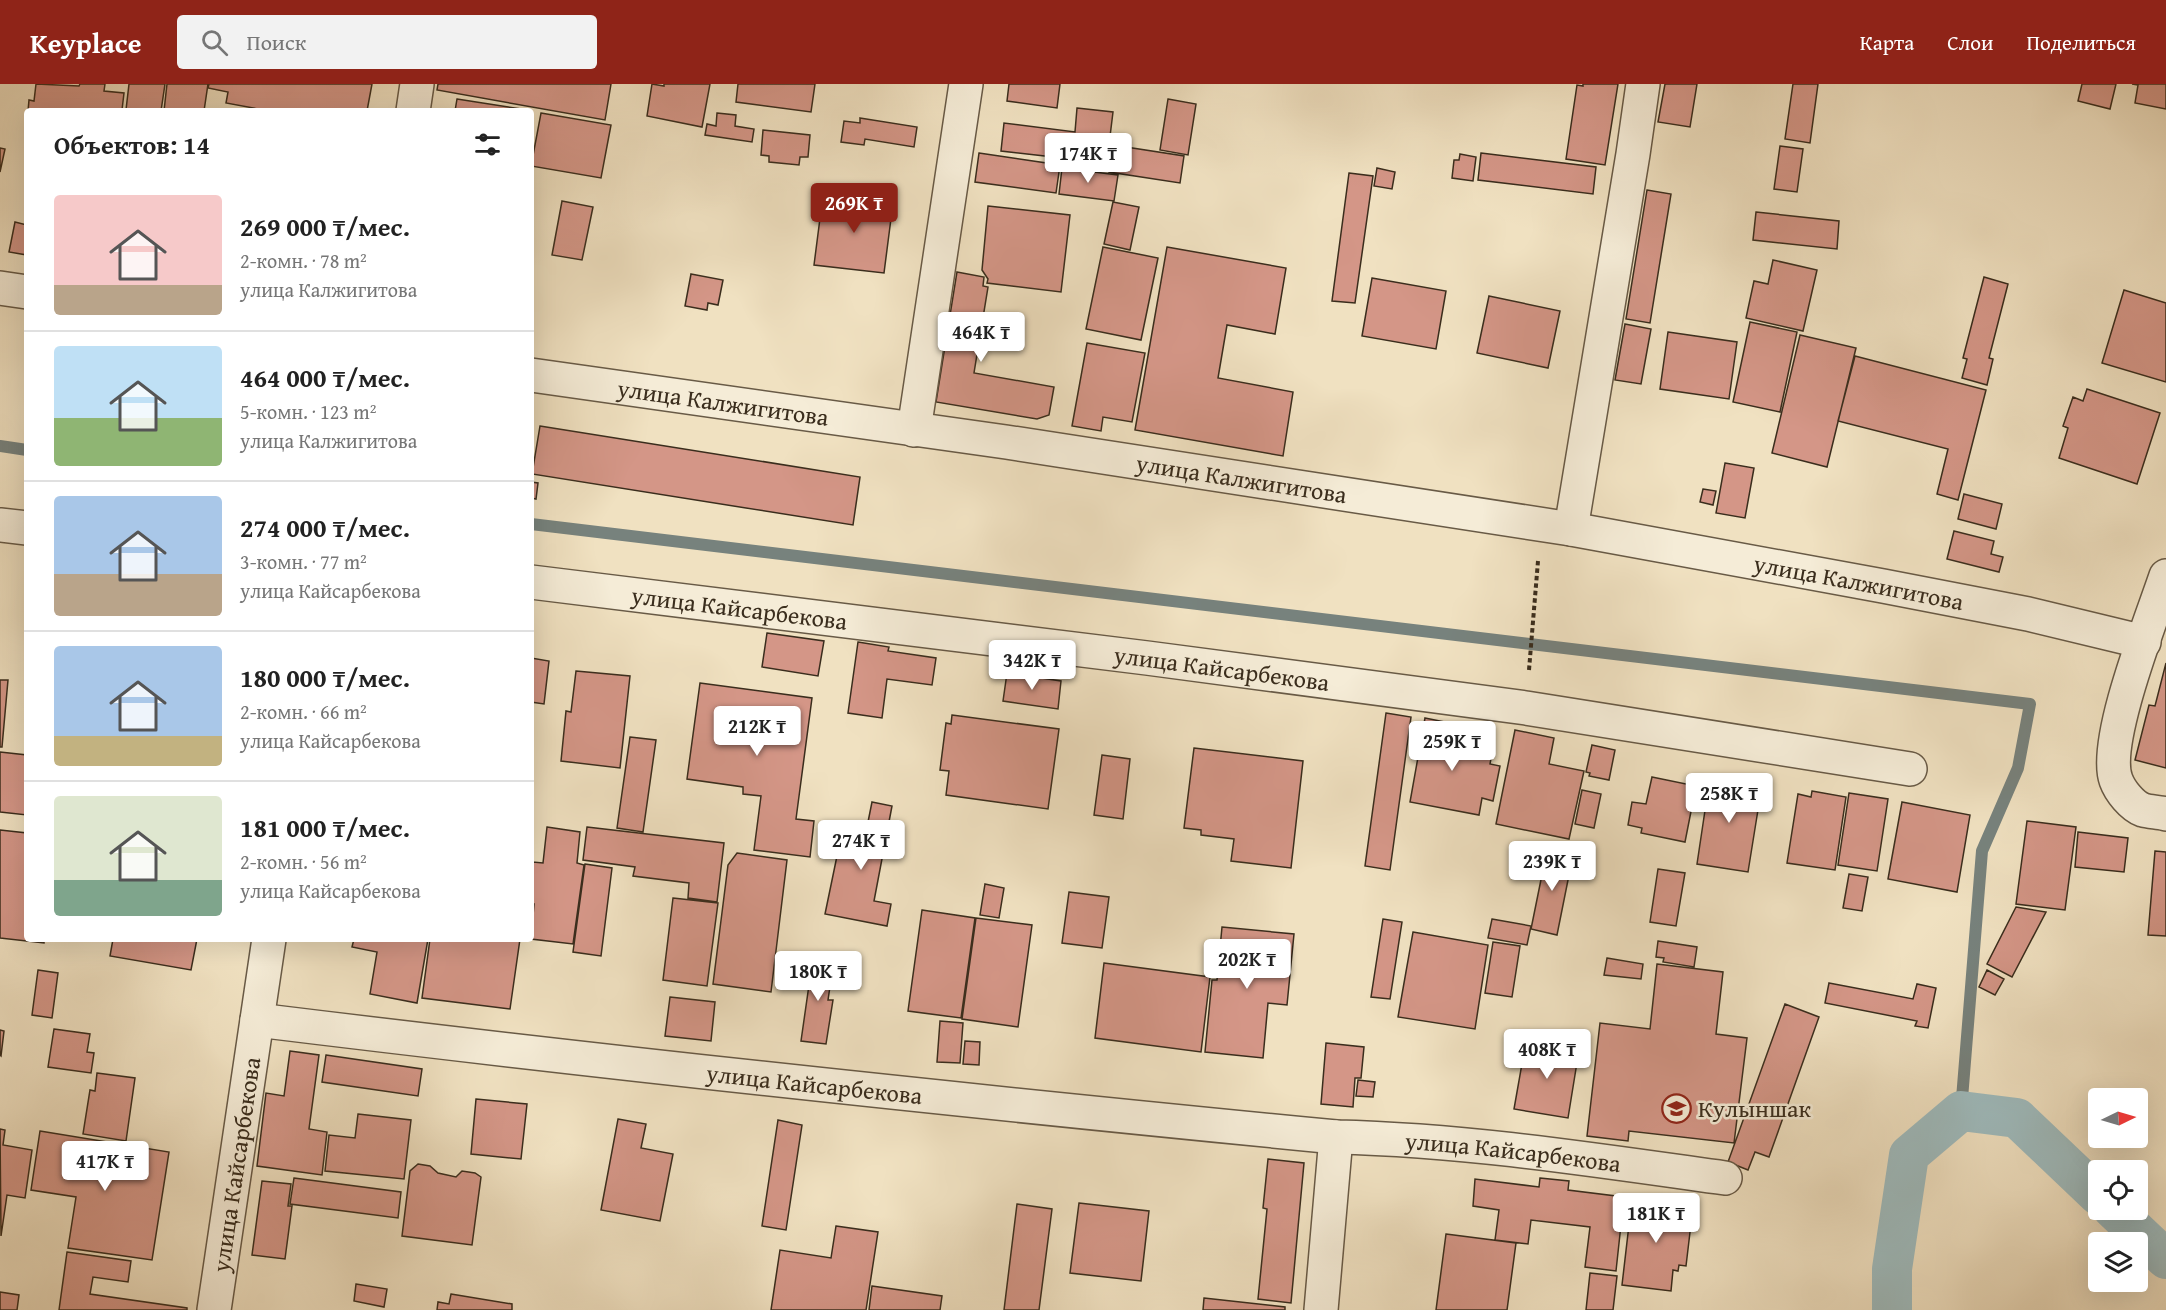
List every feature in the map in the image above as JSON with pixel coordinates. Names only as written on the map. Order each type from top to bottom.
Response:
[{"type":"street","points":[[413,108],[417,84]]},
{"type":"street","points":[[914,430],[966,84]]},
{"type":"street","points":[[1556,527],[1633,154],[1642,84]]},
{"type":"street","points":[[0,288],[24,292]]},
{"type":"street","name":"улица Калжигитова","points":[[534,375],[1006,442],[1556,527],[1916,592],[2028,614],[2144,642]]},
{"type":"street","points":[[0,525],[24,528]]},
{"type":"street","points":[[2166,576],[2127,691],[2112,762],[2116,780],[2125,796],[2142,810],[2166,814]]},
{"type":"street","name":"улица Кайсарбекова","points":[[534,582],[1136,656],[1514,706],[1910,769]]},
{"type":"street","name":"улица Кайсарбекова","points":[[214,1310],[269,942]]},
{"type":"street","name":"улица Кайсарбекова","points":[[257,1020],[828,1087],[1336,1137],[1376,1138],[1549,1154],[1725,1178]]},
{"type":"street","points":[[1321,1310],[1336,1137]]},
{"type":"path","points":[[1530,662],[1535,605],[1556,527]]},
{"type":"building","points":[[36,84],[79,86],[80,84],[105,84],[104,91],[124,93],[122,108],[28,108],[29,100],[34,101]]},
{"type":"building","points":[[129,84],[165,84],[161,108],[126,108]]},
{"type":"building","points":[[167,84],[208,84],[204,108],[164,108]]},
{"type":"building","points":[[209,84],[372,84],[368,108],[253,108],[226,103],[228,92],[208,88]]},
{"type":"building","points":[[438,84],[611,84],[605,120],[437,90]]},
{"type":"building","points":[[652,84],[664,86],[664,84],[710,84],[702,127],[647,116]]},
{"type":"building","points":[[738,84],[815,84],[811,112],[736,102]]},
{"type":"building","points":[[1009,84],[1060,84],[1057,108],[1007,101]]},
{"type":"building","points":[[1583,84],[1618,84],[1605,165],[1566,159],[1577,85],[1583,86]]},
{"type":"building","points":[[1665,84],[1697,84],[1690,127],[1658,122]]},
{"type":"building","points":[[1793,84],[1818,84],[1810,143],[1785,139]]},
{"type":"building","points":[[2082,84],[2116,84],[2110,109],[2078,101]]},
{"type":"building","points":[[2132,84],[2166,84],[2166,109],[2135,103],[2138,85]]},
{"type":"building","points":[[457,99],[515,108],[456,108]]},
{"type":"building","points":[[1168,99],[1196,104],[1188,155],[1160,150]]},
{"type":"building","points":[[1077,108],[1113,112],[1106,169],[1071,164],[1071,159],[1001,151],[1004,123],[1075,132]]},
{"type":"building","points":[[541,113],[611,125],[601,178],[534,167],[534,150]]},
{"type":"building","points":[[717,113],[736,115],[735,126],[754,129],[752,142],[705,135],[707,124],[716,126]]},
{"type":"building","points":[[860,118],[917,127],[914,147],[865,139],[864,145],[841,142],[844,121],[860,123]]},
{"type":"building","points":[[763,130],[810,135],[808,157],[800,157],[799,165],[769,162],[769,156],[761,155]]},
{"type":"building","points":[[1113,145],[1184,156],[1180,183],[1109,172]]},
{"type":"building","points":[[1780,146],[1803,149],[1797,192],[1774,189]]},
{"type":"building","points":[[0,148],[5,149],[0,172]]},
{"type":"building","points":[[979,153],[1060,165],[1056,193],[975,182]]},
{"type":"building","points":[[1481,153],[1596,167],[1593,194],[1478,180]]},
{"type":"building","points":[[1460,154],[1476,157],[1473,181],[1452,178],[1454,160],[1459,160]]},
{"type":"building","points":[[1062,168],[1118,175],[1114,201],[1059,194]]},
{"type":"building","points":[[1377,168],[1395,172],[1392,189],[1374,186]]},
{"type":"building","points":[[1349,173],[1373,176],[1355,303],[1332,301]]},
{"type":"building","points":[[1647,190],[1671,194],[1650,323],[1626,319]]},
{"type":"building","points":[[823,195],[893,203],[884,273],[814,265]]},
{"type":"building","points":[[562,201],[593,207],[582,260],[552,255]]},
{"type":"building","points":[[1113,202],[1139,207],[1130,250],[1104,244]]},
{"type":"building","points":[[988,206],[1070,215],[1061,292],[987,283],[988,279],[982,270]]},
{"type":"building","points":[[1756,212],[1839,221],[1837,249],[1753,240]]},
{"type":"building","points":[[15,222],[24,224],[24,254],[9,252]]},
{"type":"building","points":[[1103,247],[1158,258],[1141,340],[1086,329]]},
{"type":"building","points":[[1167,247],[1286,268],[1275,334],[1227,325],[1218,378],[1293,392],[1283,456],[1135,430]]},
{"type":"building","points":[[1773,260],[1817,270],[1803,331],[1746,318],[1754,281],[1768,284]]},
{"type":"building","points":[[957,272],[984,277],[983,286],[988,287],[974,373],[1054,387],[1049,415],[1037,419],[936,402]]},
{"type":"building","points":[[691,274],[723,280],[718,305],[708,303],[707,310],[685,306]]},
{"type":"building","points":[[1984,277],[2008,284],[1989,358],[1993,359],[1987,385],[1962,378],[1967,359],[1963,358]]},
{"type":"building","points":[[1372,278],[1446,291],[1436,349],[1362,336]]},
{"type":"building","points":[[2124,290],[2166,303],[2166,382],[2102,363]]},
{"type":"building","points":[[1489,296],[1560,311],[1548,368],[1477,353]]},
{"type":"building","points":[[1750,322],[1797,332],[1780,412],[1733,402]]},
{"type":"building","points":[[1625,324],[1651,329],[1641,384],[1615,380]]},
{"type":"building","points":[[1668,332],[1737,342],[1729,399],[1660,389]]},
{"type":"building","points":[[1800,335],[1856,348],[1827,467],[1772,453]]},
{"type":"building","points":[[1087,343],[1145,353],[1132,422],[1103,417],[1101,431],[1072,426]]},
{"type":"building","points":[[1855,356],[1986,390],[1958,500],[1937,494],[1948,449],[1838,421]]},
{"type":"building","points":[[2087,389],[2160,413],[2137,484],[2059,458],[2068,428],[2063,426],[2073,397],[2083,401]]},
{"type":"building","points":[[540,426],[860,477],[853,525],[534,474]]},
{"type":"building","points":[[1725,463],[1754,468],[1745,518],[1716,513]]},
{"type":"building","points":[[534,482],[538,483],[536,499],[534,499]]},
{"type":"building","points":[[1703,489],[1716,491],[1713,505],[1700,502]]},
{"type":"building","points":[[1964,494],[2002,504],[1996,529],[1958,519]]},
{"type":"building","points":[[1954,531],[1994,541],[1991,554],[2003,557],[1999,572],[1947,559]]},
{"type":"building","points":[[767,633],[824,641],[818,676],[762,667]]},
{"type":"building","points":[[858,642],[889,647],[888,651],[936,658],[932,685],[887,679],[882,718],[848,713]]},
{"type":"building","points":[[534,658],[549,661],[544,704],[534,702]]},
{"type":"building","points":[[2166,663],[2166,768],[2135,760],[2149,705],[2155,706]]},
{"type":"building","points":[[576,671],[630,676],[620,768],[561,761],[566,711],[571,712]]},
{"type":"building","points":[[1007,673],[1061,681],[1058,709],[1003,701]]},
{"type":"building","points":[[0,680],[8,680],[2,747],[0,747]]},
{"type":"building","points":[[700,683],[812,698],[796,819],[814,821],[810,857],[754,850],[761,796],[743,794],[743,787],[687,779]]},
{"type":"building","points":[[1386,713],[1411,717],[1390,870],[1365,866]]},
{"type":"building","points":[[952,715],[1059,729],[1048,809],[946,795],[949,771],[940,770],[946,723],[951,724]]},
{"type":"building","points":[[1425,718],[1455,724],[1451,745],[1492,753],[1490,764],[1500,766],[1493,801],[1482,798],[1479,815],[1410,802]]},
{"type":"building","points":[[1515,730],[1554,738],[1549,764],[1584,771],[1569,839],[1496,824]]},
{"type":"building","points":[[630,737],[656,740],[643,832],[617,828]]},
{"type":"building","points":[[1592,745],[1615,750],[1609,780],[1589,776],[1590,773],[1586,772]]},
{"type":"building","points":[[1194,748],[1303,761],[1291,868],[1231,861],[1234,839],[1201,835],[1201,830],[1184,828]]},
{"type":"building","points":[[0,752],[24,755],[24,815],[0,812]]},
{"type":"building","points":[[1102,755],[1130,759],[1123,819],[1094,815]]},
{"type":"building","points":[[1652,777],[1696,786],[1685,842],[1641,833],[1642,828],[1628,825],[1632,802],[1646,804]]},
{"type":"building","points":[[1710,777],[1762,785],[1748,872],[1697,864]]},
{"type":"building","points":[[1582,790],[1601,794],[1594,828],[1575,824]]},
{"type":"building","points":[[1812,791],[1846,797],[1835,870],[1787,863],[1798,794],[1811,797]]},
{"type":"building","points":[[1849,793],[1888,799],[1877,871],[1838,865]]},
{"type":"building","points":[[872,802],[892,806],[874,901],[891,904],[887,926],[825,914],[843,827],[866,832]]},
{"type":"building","points":[[1902,802],[1970,815],[1957,892],[1888,879]]},
{"type":"building","points":[[2027,821],[2076,827],[2065,910],[2016,904]]},
{"type":"building","points":[[547,827],[580,832],[577,863],[584,865],[573,944],[534,939],[534,862],[543,863]]},
{"type":"building","points":[[587,827],[724,843],[717,902],[688,898],[689,883],[633,876],[635,867],[583,860]]},
{"type":"building","points":[[0,830],[24,833],[24,941],[0,938]]},
{"type":"building","points":[[2078,832],[2128,838],[2124,872],[2075,867]]},
{"type":"building","points":[[1547,850],[1573,855],[1557,935],[1531,929]]},
{"type":"building","points":[[2155,851],[2166,852],[2166,936],[2148,935]]},
{"type":"building","points":[[737,853],[787,860],[771,992],[713,984],[728,865]]},
{"type":"building","points":[[585,864],[612,868],[601,956],[573,952]]},
{"type":"building","points":[[1658,869],[1685,873],[1676,926],[1650,922]]},
{"type":"building","points":[[1849,874],[1868,877],[1862,911],[1843,908]]},
{"type":"building","points":[[985,884],[1004,888],[999,918],[980,915]]},
{"type":"building","points":[[1069,892],[1109,897],[1102,948],[1062,943]]},
{"type":"building","points":[[673,898],[718,903],[707,986],[663,980]]},
{"type":"building","points":[[2016,907],[2046,912],[2012,977],[1987,964]]},
{"type":"building","points":[[922,910],[975,918],[961,1018],[908,1011]]},
{"type":"building","points":[[976,918],[1032,925],[1018,1027],[962,1019]]},
{"type":"building","points":[[1383,919],[1402,922],[1390,999],[1371,997]]},
{"type":"building","points":[[1492,919],[1531,926],[1527,945],[1488,938]]},
{"type":"building","points":[[1222,927],[1294,934],[1287,1005],[1268,1003],[1263,1058],[1205,1052],[1212,980],[1217,980]]},
{"type":"building","points":[[1413,932],[1488,945],[1475,1029],[1398,1017]]},
{"type":"building","points":[[1658,941],[1697,947],[1694,967],[1663,962],[1664,958],[1656,957]]},
{"type":"building","points":[[112,942],[196,942],[191,970],[110,956]]},
{"type":"building","points":[[353,942],[427,942],[417,1003],[370,994],[377,952],[352,947]]},
{"type":"building","points":[[430,942],[520,942],[510,1009],[422,998]]},
{"type":"building","points":[[1493,942],[1520,946],[1512,997],[1485,993]]},
{"type":"building","points":[[813,957],[834,960],[828,1000],[833,1000],[826,1044],[801,1041]]},
{"type":"building","points":[[1607,958],[1643,964],[1641,979],[1604,975]]},
{"type":"building","points":[[1104,963],[1210,977],[1201,1052],[1095,1038]]},
{"type":"building","points":[[1657,964],[1723,972],[1716,1034],[1747,1038],[1734,1143],[1629,1131],[1628,1141],[1587,1136],[1600,1023],[1650,1029]]},
{"type":"building","points":[[38,970],[58,973],[52,1018],[32,1015]]},
{"type":"building","points":[[1987,970],[2004,979],[1995,995],[1979,987]]},
{"type":"building","points":[[1829,983],[1913,999],[1917,984],[1936,988],[1928,1028],[1915,1026],[1917,1021],[1825,1003]]},
{"type":"building","points":[[670,997],[715,1002],[711,1041],[665,1036]]},
{"type":"building","points":[[1785,1004],[1819,1017],[1769,1157],[1755,1152],[1748,1170],[1728,1162]]},
{"type":"building","points":[[940,1021],[963,1023],[960,1063],[937,1062]]},
{"type":"building","points":[[54,1029],[90,1034],[87,1052],[94,1053],[91,1073],[48,1067]]},
{"type":"building","points":[[0,1030],[4,1031],[1,1056],[0,1055]]},
{"type":"building","points":[[965,1041],[980,1042],[979,1065],[963,1064]]},
{"type":"building","points":[[1526,1041],[1579,1050],[1568,1118],[1514,1109]]},
{"type":"building","points":[[1326,1043],[1364,1047],[1361,1078],[1355,1078],[1353,1107],[1321,1104]]},
{"type":"building","points":[[290,1051],[319,1055],[309,1129],[327,1132],[322,1175],[257,1166],[266,1093],[284,1096]]},
{"type":"building","points":[[326,1055],[422,1069],[418,1096],[322,1082]]},
{"type":"building","points":[[97,1073],[135,1078],[126,1141],[83,1134],[90,1090],[95,1091]]},
{"type":"building","points":[[1358,1080],[1375,1082],[1373,1097],[1356,1096]]},
{"type":"building","points":[[476,1099],[527,1104],[521,1159],[471,1154]]},
{"type":"building","points":[[358,1114],[411,1120],[404,1179],[325,1171],[329,1135],[355,1138]]},
{"type":"building","points":[[618,1119],[646,1124],[641,1148],[673,1154],[660,1221],[601,1210]]},
{"type":"building","points":[[778,1120],[802,1125],[786,1230],[762,1226]]},
{"type":"building","points":[[0,1129],[5,1130],[3,1145],[32,1150],[25,1198],[7,1195],[1,1236]]},
{"type":"building","points":[[40,1131],[169,1152],[152,1260],[68,1248],[76,1197],[31,1190]]},
{"type":"building","points":[[1268,1159],[1304,1163],[1291,1303],[1258,1299],[1267,1209],[1263,1208]]},
{"type":"building","points":[[418,1164],[430,1166],[438,1173],[456,1177],[462,1171],[475,1173],[481,1177],[472,1245],[402,1236],[410,1171]]},
{"type":"building","points":[[294,1178],[401,1192],[398,1218],[290,1204]]},
{"type":"building","points":[[1540,1178],[1569,1181],[1568,1190],[1624,1197],[1616,1271],[1585,1267],[1590,1227],[1531,1220],[1528,1244],[1495,1240],[1499,1210],[1473,1206],[1475,1179],[1539,1187]]},
{"type":"building","points":[[262,1181],[291,1184],[288,1206],[292,1206],[285,1259],[252,1255]]},
{"type":"building","points":[[1632,1199],[1693,1207],[1686,1266],[1679,1265],[1678,1271],[1673,1270],[1671,1291],[1622,1285]]},
{"type":"building","points":[[1079,1203],[1149,1211],[1141,1281],[1070,1273]]},
{"type":"building","points":[[1017,1204],[1052,1209],[1039,1310],[1004,1310]]},
{"type":"building","points":[[836,1226],[878,1232],[866,1310],[771,1310],[780,1250],[831,1258]]},
{"type":"building","points":[[1446,1234],[1516,1243],[1507,1310],[1436,1310]]},
{"type":"building","points":[[67,1252],[131,1261],[128,1282],[93,1277],[90,1294],[187,1308],[187,1310],[59,1310]]},
{"type":"building","points":[[1590,1273],[1617,1276],[1613,1310],[1586,1310]]},
{"type":"building","points":[[356,1284],[387,1289],[384,1307],[354,1301]]},
{"type":"building","points":[[872,1286],[942,1296],[940,1310],[869,1310]]},
{"type":"building","points":[[0,1292],[19,1295],[17,1310],[0,1310]]},
{"type":"building","points":[[451,1294],[512,1304],[512,1310],[437,1310],[438,1302],[449,1304]]},
{"type":"building","points":[[1204,1298],[1285,1307],[1285,1310],[1203,1310]]},
{"type":"waterway","points":[[0,446],[24,450]]},
{"type":"waterway","points":[[534,524],[2030,704],[2018,768],[1982,851],[1961,1111]]},
{"type":"waterway","points":[[1892,1310],[1892,1269],[1909,1155],[1961,1111],[2017,1118],[2088,1185]]},
{"type":"waterway","points":[[2125,1220],[2166,1259]]},
{"type":"place","name":"Кулыншак","points":[[1677,1108]]}]
